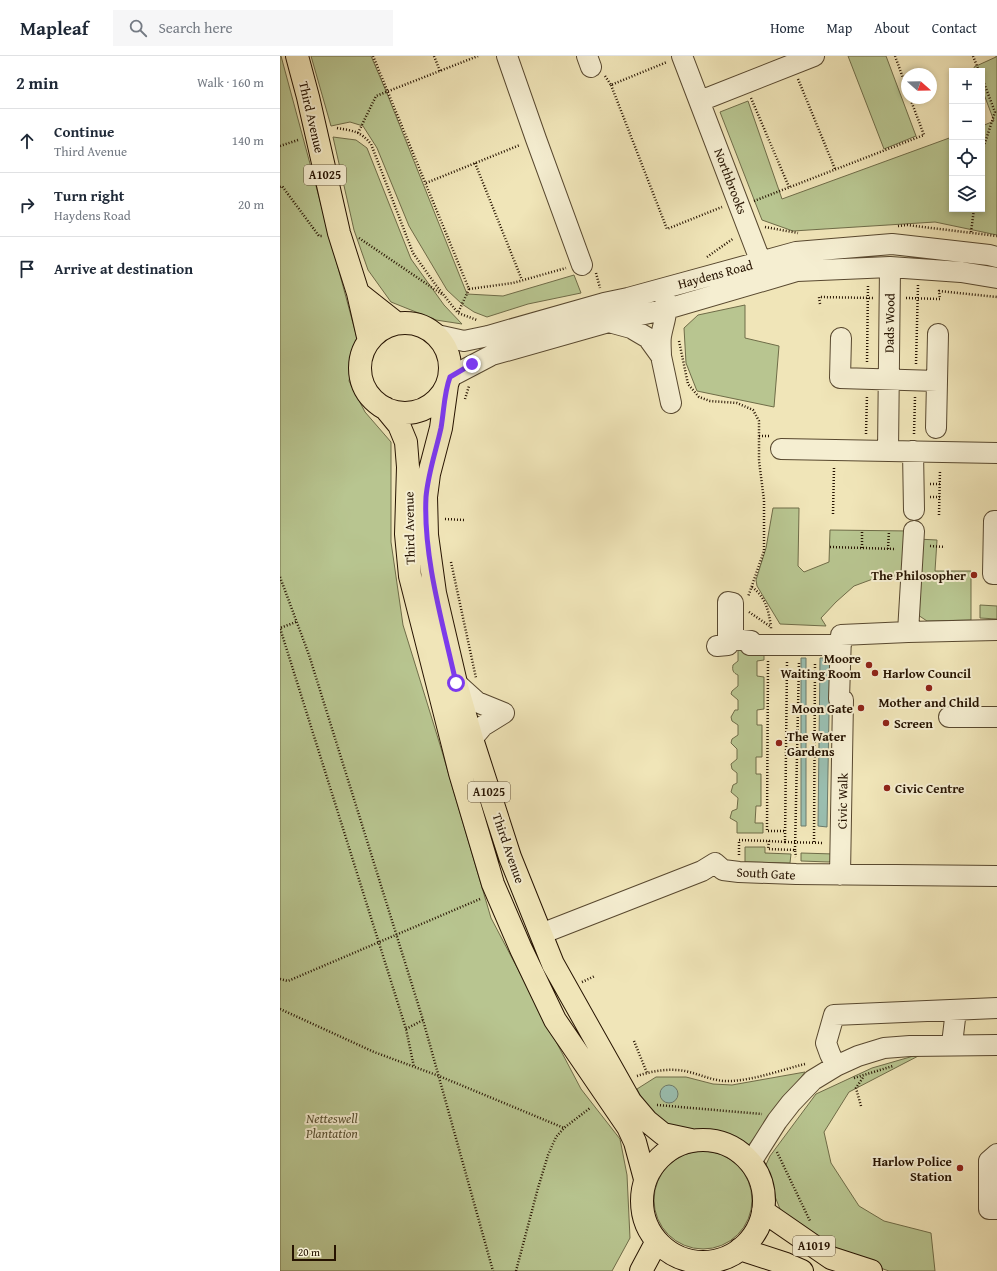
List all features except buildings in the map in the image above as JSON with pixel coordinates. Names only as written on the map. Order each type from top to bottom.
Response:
[{"type":"main road","name":"Third Avenue","points":[[297,56],[308,97],[339,233],[358,293],[369,341]]},
{"type":"main road","points":[[358,293],[401,317]]},
{"type":"main road","name":"A1025","points":[[401,317],[411,323],[434,328],[445,346],[450,358],[448,381],[439,398],[427,407],[414,412],[399,412],[385,408],[374,400],[366,390],[360,365],[363,352],[369,341],[377,333],[401,317]]},
{"type":"main road","name":"Third Avenue","points":[[448,381],[441,428],[429,474],[426,497],[427,528],[435,593],[456,683],[472,739],[510,857],[553,964],[630,1101],[647,1121],[663,1134],[691,1140]]},
{"type":"main road","name":"Third Avenue","points":[[385,408],[399,425],[406,442],[408,467],[406,534],[410,576],[460,773],[493,884],[521,949],[555,1020],[628,1127],[636,1142],[645,1179]]},
{"type":"main road","points":[[691,1140],[714,1140],[727,1144],[740,1152],[758,1173],[764,1198],[763,1211],[756,1231],[749,1241],[728,1257],[712,1262],[698,1262],[678,1265],[676,1256],[665,1250],[649,1230],[644,1218],[642,1191],[645,1179],[654,1164],[667,1151],[681,1143],[691,1140]]},
{"type":"main road","name":"A1019","points":[[763,1211],[831,1258],[871,1271]]},
{"type":"main road","points":[[641,1271],[657,1241]]},
{"type":"main road","name":"A1019","points":[[740,1249],[786,1264],[802,1271]]},
{"type":"street","points":[[507,56],[582,265]]},
{"type":"street","points":[[700,101],[814,56]]},
{"type":"street","name":"Northbrooks","points":[[678,58],[700,101],[732,207],[750,230],[765,270]]},
{"type":"street","name":"Haydens Road","points":[[448,381],[492,355],[609,322],[667,309],[765,270],[796,252],[892,244],[997,257]]},
{"type":"street","name":"Haydens Road","points":[[434,328],[464,341],[488,336],[604,303],[664,288],[765,270],[797,271],[890,268],[960,272],[997,278]]},
{"type":"street","name":"Dads Wood","points":[[888,451],[890,268]]},
{"type":"street","points":[[664,288],[667,309],[661,338],[661,356],[671,403]]},
{"type":"street","points":[[609,322],[631,328],[648,338],[661,356]]},
{"type":"street","points":[[936,428],[938,334]]},
{"type":"street","points":[[841,338],[840,378],[937,381]]},
{"type":"street","points":[[780,448],[997,453]]},
{"type":"street","points":[[913,451],[914,510]]},
{"type":"street","points":[[997,521],[994,520],[993,574],[997,574]]},
{"type":"street","points":[[908,632],[913,541]]},
{"type":"street","points":[[718,646],[728,645],[728,602],[733,603],[733,639],[751,641],[750,645],[841,640],[908,632],[997,630]]},
{"type":"street","name":"Civic Walk","points":[[840,875],[844,700],[839,699],[841,640]]},
{"type":"street","points":[[456,683],[477,702],[504,713],[483,726],[472,739]]},
{"type":"street","points":[[949,716],[997,717]]},
{"type":"street","name":"South Gate","points":[[552,930],[702,871],[715,863],[723,870],[739,872],[840,875],[997,876]]},
{"type":"street","points":[[843,1072],[830,1054],[826,1043],[834,1015],[997,1008]]},
{"type":"street","points":[[952,1044],[956,1010]]},
{"type":"street","points":[[750,1162],[791,1103],[813,1080],[843,1072],[858,1056],[884,1048],[952,1044],[997,1045]]},
{"type":"street","points":[[997,1154],[989,1161],[989,1209],[997,1209]]},
{"type":"path","points":[[373,56],[468,289],[458,313]]},
{"type":"path","points":[[434,56],[440,71]]},
{"type":"path","points":[[358,133],[376,96],[478,56]]},
{"type":"path","points":[[894,56],[901,74]]},
{"type":"path","points":[[974,56],[978,68]]},
{"type":"path","points":[[611,85],[678,58]]},
{"type":"path","points":[[589,61],[600,68],[611,85],[667,229],[789,188],[924,135],[912,104]]},
{"type":"path","points":[[792,65],[835,169]]},
{"type":"path","points":[[745,83],[789,188]]},
{"type":"path","points":[[985,86],[995,112],[985,143]]},
{"type":"path","points":[[338,128],[364,135],[371,144],[413,252],[435,284],[458,313],[476,320],[484,319]]},
{"type":"path","points":[[426,183],[536,138]]},
{"type":"path","points":[[280,146],[298,140]]},
{"type":"path","points":[[475,163],[522,280]]},
{"type":"path","points":[[280,186],[282,186],[319,236],[324,236]]},
{"type":"path","points":[[971,232],[974,212]]},
{"type":"path","points":[[892,227],[907,225],[997,236]]},
{"type":"path","points":[[707,258],[742,233],[759,226],[801,234]]},
{"type":"path","points":[[358,243],[356,235],[446,297]]},
{"type":"path","points":[[468,289],[513,283],[582,265]]},
{"type":"path","points":[[401,317],[434,328]]},
{"type":"path","points":[[472,324],[476,320]]},
{"type":"path","points":[[679,340],[688,384],[699,397],[710,401],[737,403],[753,410],[759,421],[759,461],[764,500],[764,551],[747,601]]},
{"type":"path","points":[[464,401],[468,387],[471,384]]},
{"type":"path","points":[[939,515],[940,470]]},
{"type":"path","points":[[442,524],[442,518],[464,520]]},
{"type":"path","points":[[862,530],[862,548]]},
{"type":"path","points":[[888,549],[889,531]]},
{"type":"path","points":[[830,547],[888,549],[913,541]]},
{"type":"path","points":[[449,555],[478,685]]},
{"type":"path","points":[[280,577],[309,655],[423,1020],[493,1271]]},
{"type":"path","points":[[752,587],[758,592],[768,608],[786,642],[814,842]]},
{"type":"path","points":[[748,606],[748,611],[786,642],[796,843],[796,874]]},
{"type":"path","points":[[296,622],[280,628],[406,1028],[414,1067]]},
{"type":"path","points":[[786,642],[767,831],[786,831]]},
{"type":"path","points":[[785,842],[786,642]]},
{"type":"path","points":[[739,872],[739,840],[796,843],[841,843]]},
{"type":"path","points":[[768,841],[768,849],[796,850]]},
{"type":"path","points":[[280,979],[288,981],[496,892]]},
{"type":"path","points":[[578,980],[580,983],[596,976]]},
{"type":"path","points":[[280,1009],[374,1052],[439,1076],[564,1128]]},
{"type":"path","points":[[406,1028],[423,1020]]},
{"type":"path","points":[[634,1041],[647,1073]]},
{"type":"path","points":[[636,1082],[635,1076],[666,1070],[684,1071],[729,1082],[748,1079],[810,1062]]},
{"type":"path","points":[[843,1072],[865,1075],[897,1064]]},
{"type":"path","points":[[861,1106],[856,1088],[865,1075]]},
{"type":"path","points":[[651,1105],[764,1114]]},
{"type":"path","points":[[516,1271],[548,1155],[556,1137],[564,1128],[590,1108]]},
{"type":"path","points":[[774,1146],[812,1224]]},
{"type":"green space","name":"Netteswell Plantation","points":[[280,56],[357,338],[349,381],[365,412],[391,442],[391,542],[403,625],[491,918],[581,1089],[620,1139],[627,1175],[630,1238],[612,1271],[280,1271]]},
{"type":"green space","points":[[311,56],[371,56],[467,294],[503,296],[574,275],[581,293],[528,304],[487,317],[474,312],[462,304],[447,290],[409,226],[377,148],[363,126],[350,122],[331,126]]},
{"type":"green space","points":[[848,56],[886,56],[901,96],[901,104],[904,104],[916,136],[884,149]]},
{"type":"green space","points":[[997,56],[997,235],[935,222],[793,231],[762,220],[720,112],[748,101],[782,199],[949,138],[949,212],[985,212],[985,125],[994,121],[985,97],[985,68],[974,67]]},
{"type":"green space","points":[[333,137],[356,140],[367,148],[411,259],[444,305],[462,324],[436,320],[391,302],[368,270],[354,230]]},
{"type":"green space","points":[[745,305],[745,338],[779,346],[774,407],[697,391],[686,363],[684,328],[698,315]]},
{"type":"green space","points":[[773,508],[799,508],[798,566],[804,572],[829,562],[830,530],[910,531],[905,576],[881,576],[854,586],[821,618],[826,626],[780,624],[757,586],[756,580],[766,548]]},
{"type":"green space","points":[[917,539],[937,540],[935,571],[971,571],[971,620],[927,621],[915,613]]},
{"type":"green space","points":[[980,605],[997,606],[997,619],[980,618]]},
{"type":"green space","name":"The Water Gardens","points":[[738,650],[764,650],[764,660],[757,661],[757,676],[764,677],[764,709],[757,710],[757,725],[762,725],[762,757],[756,757],[756,774],[761,774],[761,806],[756,806],[755,823],[763,823],[763,833],[737,833],[737,822],[730,818],[732,811],[737,809],[738,798],[731,792],[733,785],[737,783],[737,773],[732,769],[731,764],[737,759],[737,749],[731,743],[732,739],[738,735],[738,725],[732,721],[731,717],[735,710],[738,710],[738,700],[731,694],[732,691],[738,686],[738,675],[733,671],[733,665],[738,661]]},
{"type":"green space","points":[[745,847],[765,847],[765,853],[791,854],[790,863],[745,862]]},
{"type":"green space","points":[[801,853],[834,854],[833,858],[829,862],[801,861]]},
{"type":"green space","points":[[924,1053],[849,1092],[824,1132],[831,1163],[859,1206],[884,1221],[931,1233],[935,1271],[889,1271],[860,1261],[797,1227],[782,1214],[764,1169],[770,1156],[816,1094],[872,1068]]},
{"type":"green space","points":[[805,1072],[748,1146],[721,1132],[685,1131],[653,1120],[637,1089],[656,1077],[686,1077],[713,1084],[732,1085]]},
{"type":"green space","points":[[703,1151],[722,1155],[737,1166],[748,1181],[752,1200],[748,1219],[737,1234],[722,1245],[703,1249],[684,1245],[669,1234],[658,1219],[654,1200],[658,1181],[669,1166],[684,1155]]},
{"type":"shaded area","points":[[801,658],[806,658],[806,826],[801,826]]},
{"type":"shaded area","points":[[820,658],[830,658],[827,827],[818,826]]},
{"type":"shaded area","points":[[665,1085],[673,1085],[678,1090],[676,1101],[673,1103],[665,1103],[660,1098],[660,1090]]},
{"type":"place","name":"The Philosopher","points":[[974,575]]},
{"type":"place","name":"Moore Waiting Room","points":[[869,665]]},
{"type":"place","name":"Harlow Council","points":[[875,673]]},
{"type":"place","name":"Mother and Child","points":[[929,688]]},
{"type":"place","name":"Moon Gate","points":[[861,708]]},
{"type":"place","name":"Screen","points":[[886,723]]},
{"type":"place","name":"The Water Gardens","points":[[779,743]]},
{"type":"place","name":"Civic Centre","points":[[887,788]]},
{"type":"place","name":"Harlow Police Station","points":[[960,1168]]},
{"type":"route","points":[[456,683],[435,593],[427,535],[426,497],[429,474],[441,428],[447,385],[450,377],[472,364]]}]
